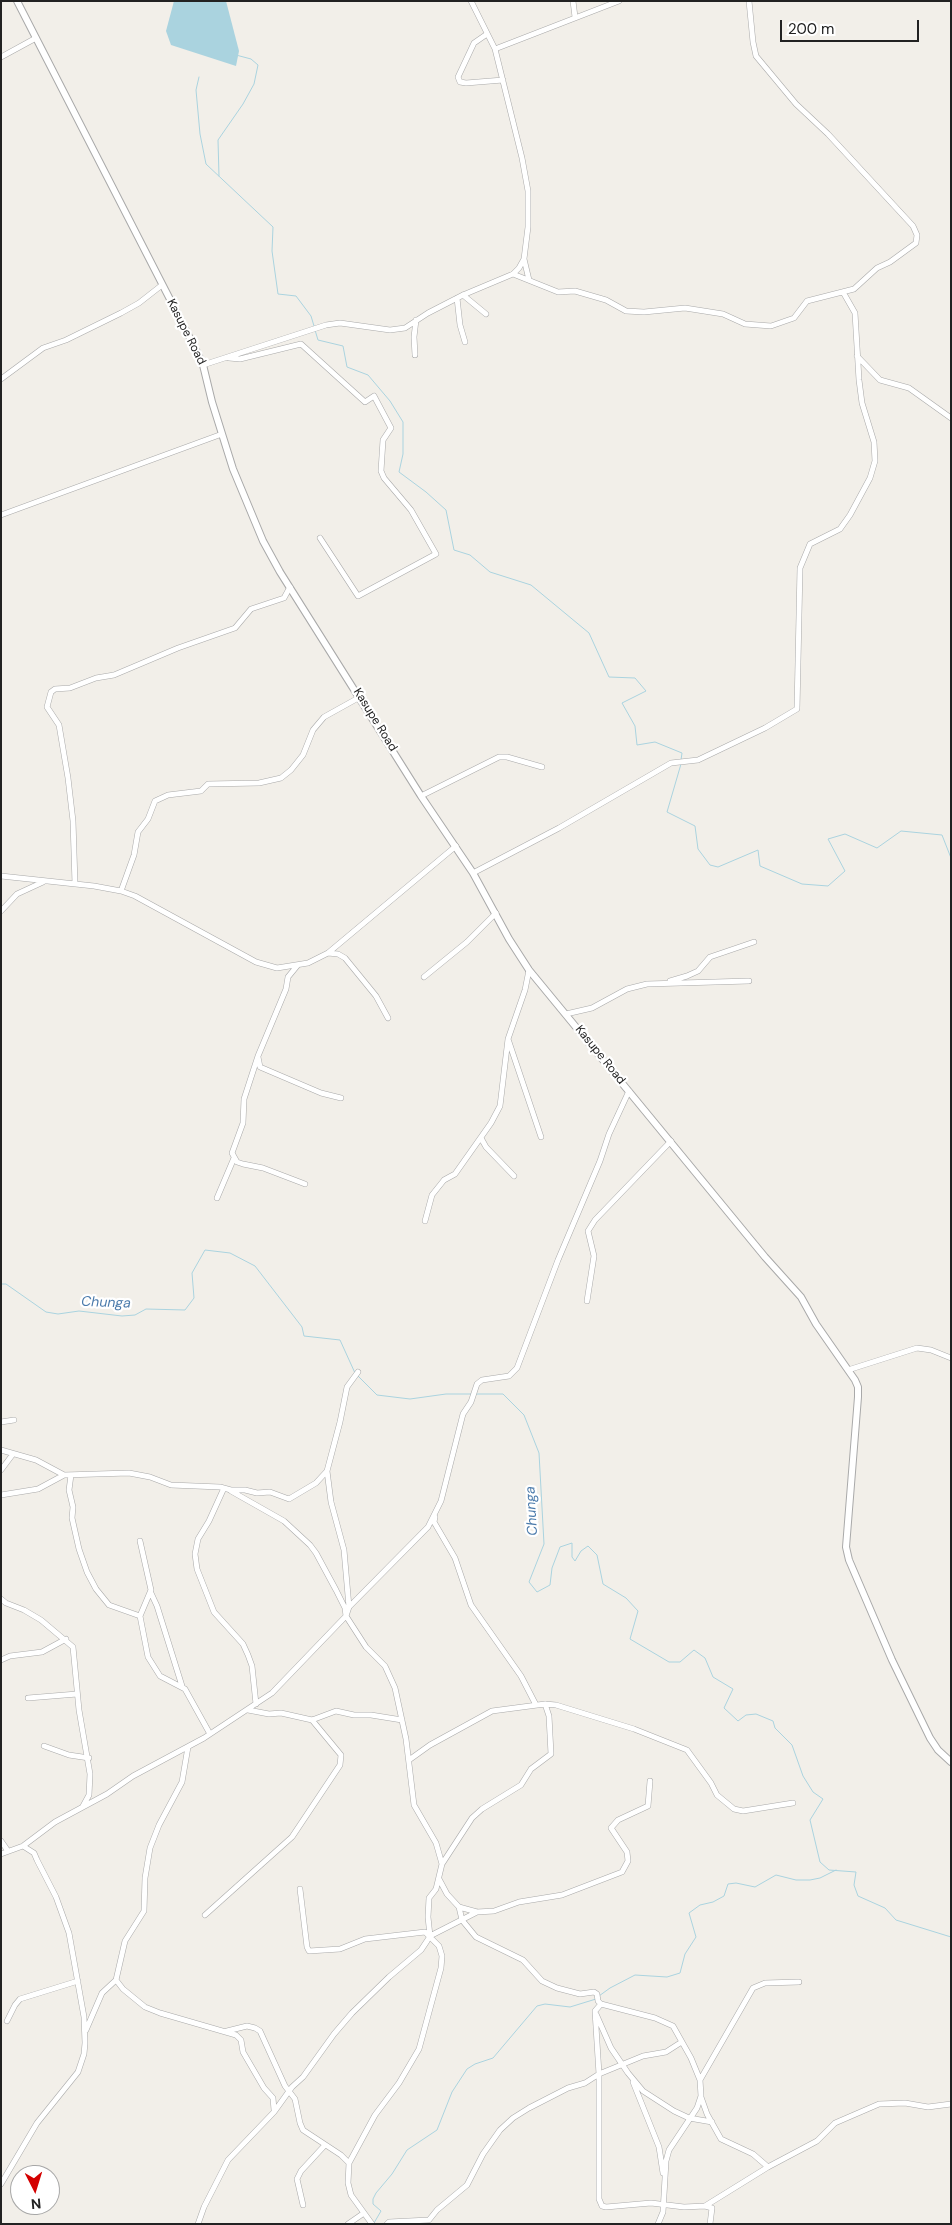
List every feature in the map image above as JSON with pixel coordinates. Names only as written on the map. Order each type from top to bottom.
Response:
[{"type":"street","name":"Kasupe Road","points":[[16,1],[204,365],[222,434],[236,477],[263,541],[290,587],[421,796],[473,873],[509,939],[529,970],[765,1257],[801,1297],[816,1324],[858,1387],[855,1452],[846,1547],[849,1560],[892,1660],[930,1738],[938,1750],[951,1762]]},
{"type":"street","points":[[471,1],[495,50],[520,149],[528,191],[528,227],[524,260],[529,280]]},
{"type":"street","points":[[573,1],[576,17]]},
{"type":"street","points":[[495,50],[619,1]]},
{"type":"street","points":[[513,274],[558,292],[575,291],[606,300],[626,311],[644,312],[685,308],[716,312],[744,324],[762,326],[783,323],[794,318],[807,302],[854,289],[877,268],[916,243],[917,235],[913,226],[828,134],[796,104],[756,56],[749,1]]},
{"type":"street","points":[[487,34],[474,44],[458,77],[460,82],[466,84],[503,80]]},
{"type":"street","points":[[1,57],[36,38]]},
{"type":"street","points":[[204,365],[326,325],[340,323],[396,330],[405,328],[416,320],[463,295],[513,274],[524,260]]},
{"type":"street","points":[[1,379],[43,348],[66,340],[121,313],[162,285]]},
{"type":"street","points":[[473,873],[559,828],[671,763],[698,760],[765,728],[797,709],[800,568],[810,544],[840,529],[850,515],[870,478],[875,462],[874,442],[862,403],[855,313],[843,292]]},
{"type":"street","points":[[463,295],[486,314]]},
{"type":"street","points":[[457,298],[460,325],[465,342]]},
{"type":"street","points":[[415,355],[414,337],[416,320]]},
{"type":"street","points":[[226,358],[240,360],[301,344],[365,402],[374,396],[391,428],[383,440],[381,471],[384,478],[411,510],[436,554],[358,596],[320,538]]},
{"type":"street","points":[[857,356],[880,380],[909,388],[951,418]]},
{"type":"street","points":[[1,515],[222,434]]},
{"type":"street","points":[[74,884],[73,820],[68,778],[59,725],[48,707],[51,692],[55,689],[70,688],[96,678],[114,675],[170,651],[235,628],[251,609],[284,598],[290,587]]},
{"type":"street","points":[[121,892],[134,855],[138,832],[148,819],[155,801],[168,795],[201,791],[208,784],[259,782],[281,778],[292,770],[303,754],[313,730],[324,717],[360,697]]},
{"type":"street","points":[[421,796],[499,757],[507,757],[542,767]]},
{"type":"street","points":[[1,876],[74,884],[135,896],[256,962],[277,968],[308,963],[328,954],[456,846]]},
{"type":"street","points":[[1,911],[17,894],[30,886],[46,881]]},
{"type":"street","points":[[424,977],[467,942],[496,913]]},
{"type":"street","points":[[662,983],[692,974],[710,957],[754,942]]},
{"type":"street","points":[[328,954],[338,954],[345,958],[376,996],[388,1018]]},
{"type":"street","points":[[297,966],[288,977],[286,989],[258,1057],[244,1099],[243,1123],[232,1153],[234,1158],[243,1164],[263,1168],[305,1184]]},
{"type":"street","points":[[425,1220],[432,1195],[444,1180],[455,1174],[481,1138],[500,1106],[508,1039],[525,990],[529,970]]},
{"type":"street","points":[[566,1014],[592,1008],[634,987],[662,983],[749,981]]},
{"type":"street","points":[[508,1039],[542,1138]]},
{"type":"street","points":[[258,1057],[260,1067],[321,1093],[341,1098]]},
{"type":"street","points":[[536,1705],[521,1676],[471,1605],[455,1558],[434,1522],[451,1466],[463,1414],[471,1402],[477,1384],[482,1380],[509,1376],[516,1368],[558,1260],[600,1161],[609,1134],[629,1091]]},
{"type":"street","points":[[481,1138],[486,1147],[514,1176]]},
{"type":"street","points":[[587,1301],[594,1256],[588,1231],[595,1220],[671,1142]]},
{"type":"street","points":[[217,1198],[234,1158]]},
{"type":"street","points":[[848,1370],[917,1348],[931,1350],[951,1358]]},
{"type":"street","points":[[1,1854],[23,1846],[55,1822],[188,1747],[248,1710],[272,1693],[346,1616],[349,1607],[344,1550],[331,1502],[327,1471],[340,1422],[346,1387],[356,1374]]},
{"type":"street","points":[[1,1422],[14,1420]]},
{"type":"street","points":[[1,1450],[36,1460],[64,1475],[129,1473],[150,1477],[171,1485],[270,1492],[289,1498],[316,1483],[327,1471]]},
{"type":"street","points":[[1,1470],[13,1454]]},
{"type":"street","points":[[1,1495],[38,1489],[64,1475]]},
{"type":"street","points":[[71,1475],[69,1490],[73,1507],[72,1518],[79,1549],[88,1572],[105,1601],[116,1609],[140,1616]]},
{"type":"street","points":[[224,1488],[209,1521],[198,1539],[195,1554],[197,1569],[214,1612],[243,1644],[248,1655],[252,1666],[256,1704]]},
{"type":"street","points":[[231,1490],[284,1521],[316,1553],[345,1608],[346,1616],[366,1647],[385,1666],[395,1688],[402,1720],[414,1805],[436,1843],[442,1864]]},
{"type":"street","points":[[349,1607],[418,1538],[435,1517]]},
{"type":"street","points":[[140,1541],[151,1593],[157,1606],[182,1687],[210,1734]]},
{"type":"street","points":[[151,1593],[140,1616],[146,1650],[150,1662],[160,1676],[182,1687]]},
{"type":"street","points":[[1,1599],[41,1620],[66,1639],[73,1647],[77,1694],[88,1758],[90,1794],[82,1807]]},
{"type":"street","points":[[1,1661],[10,1656],[42,1652],[66,1639]]},
{"type":"street","points":[[28,1698],[77,1694]]},
{"type":"street","points":[[430,1936],[429,1898],[436,1889],[442,1864],[472,1818],[482,1809],[521,1785],[531,1768],[551,1754],[549,1716],[545,1704]]},
{"type":"street","points":[[409,1760],[430,1745],[492,1711],[545,1704],[556,1705],[634,1729],[687,1750],[711,1783],[717,1795],[734,1809],[743,1811],[794,1803]]},
{"type":"street","points":[[248,1710],[269,1714],[281,1713],[312,1720],[336,1711],[354,1715],[371,1715],[402,1720]]},
{"type":"street","points":[[204,1915],[292,1838],[340,1765],[341,1755],[312,1720]]},
{"type":"street","points":[[44,1746],[62,1754],[88,1758]]},
{"type":"street","points":[[86,2030],[102,1993],[116,1980],[125,1941],[144,1911],[145,1878],[150,1848],[159,1825],[182,1782],[188,1747]]},
{"type":"street","points":[[459,1907],[476,1912],[494,1911],[528,1900],[562,1895],[622,1872],[628,1861],[627,1852],[611,1828],[618,1820],[648,1806],[650,1781]]},
{"type":"street","points":[[1,1841],[8,1851]]},
{"type":"street","points":[[1,2184],[37,2123],[78,2072],[84,2054],[86,2030],[69,1933],[56,1896],[34,1853],[23,1846]]},
{"type":"street","points":[[439,1878],[447,1894],[459,1907],[462,1920],[476,1937],[523,1960],[542,1981],[557,1988],[580,1994],[594,1992],[597,1994],[601,2004]]},
{"type":"street","points":[[300,1888],[309,1951],[340,1949],[365,1939],[425,1932],[439,1946],[442,1956],[442,1968],[419,2049],[403,2076],[375,2115],[349,2163],[348,2183],[351,2195],[372,2224]]},
{"type":"street","points":[[198,2224],[204,2206],[228,2160],[274,2112],[289,2090],[303,2077],[334,2034],[352,2013],[389,1977],[421,1950],[430,1936],[476,1912]]},
{"type":"street","points":[[7,2021],[20,1999],[78,1980]]},
{"type":"street","points":[[116,1980],[123,1989],[145,2007],[236,2035],[241,2040],[243,2052],[264,2088],[273,2098],[274,2112]]},
{"type":"street","points":[[700,2080],[753,1988],[772,1982],[799,1982]]},
{"type":"street","points":[[601,2004],[595,2011],[599,2074],[600,2203],[602,2206],[610,2208],[635,2203],[663,2203],[684,2207],[705,2206],[712,2208],[710,2224]]},
{"type":"street","points":[[601,2004],[611,2005],[668,2023],[672,2026],[680,2043],[691,2058],[700,2080],[701,2096],[706,2114],[721,2139],[753,2154],[768,2167]]},
{"type":"street","points":[[595,2011],[611,2048],[643,2090],[689,2118],[712,2122]]},
{"type":"street","points":[[226,2031],[247,2026],[260,2031],[285,2086],[295,2099],[300,2123],[304,2130],[341,2155],[349,2163]]},
{"type":"street","points":[[387,2224],[390,2222],[429,2220],[437,2210],[467,2185],[483,2154],[500,2130],[513,2118],[568,2088],[585,2083],[599,2074],[646,2055],[666,2052],[680,2043]]},
{"type":"street","points":[[632,2078],[659,2147],[664,2184]]},
{"type":"street","points":[[658,2224],[663,2203],[668,2150],[697,2108],[701,2096]]},
{"type":"street","points":[[705,2206],[768,2167],[817,2141],[835,2123],[879,2104],[905,2104],[928,2107],[951,2104]]},
{"type":"street","points":[[303,2205],[296,2179],[301,2170],[325,2144]]},
{"type":"street","points":[[348,2224],[364,2213]]},
{"type":"water","points":[[174,1],[226,1],[239,51],[236,66],[171,45],[166,31]]},
{"type":"waterway","points":[[219,176],[218,140],[243,104],[254,84],[258,65],[251,59],[236,55]]},
{"type":"waterway","points":[[199,77],[196,90],[200,134],[206,164],[273,227],[272,251],[278,294],[296,296],[311,316],[314,326]]},
{"type":"waterway","points":[[315,330],[318,340],[343,346],[347,367],[368,375],[390,401],[403,422],[403,454],[399,472],[446,510],[454,550],[470,555],[490,572],[531,585],[589,633],[609,677],[635,678],[646,691],[622,703],[635,726],[637,745],[655,742],[682,753],[681,760]]},
{"type":"waterway","points":[[681,764],[667,812],[695,826],[698,849],[710,865],[718,867],[758,850],[760,866],[802,884],[828,886],[845,871],[828,839],[845,834],[877,848],[901,831],[942,835],[951,858]]},
{"type":"waterway","name":"Chunga","points":[[1,1284],[6,1284],[46,1312],[58,1314],[79,1311],[122,1316],[135,1315],[146,1309],[185,1310],[194,1298],[192,1273],[205,1250],[230,1253],[255,1266],[302,1327],[304,1336],[340,1340],[355,1373]]},
{"type":"waterway","name":"Chunga","points":[[358,1376],[377,1395],[410,1399],[446,1394],[471,1394]]},
{"type":"waterway","name":"Chunga","points":[[475,1394],[503,1394],[524,1415],[539,1453],[544,1544],[529,1582],[537,1592],[550,1585],[552,1568],[560,1547],[572,1543],[572,1557],[575,1561],[581,1551],[588,1546],[597,1555],[603,1584],[626,1598],[638,1611],[630,1639],[669,1662],[680,1662],[694,1650],[705,1658],[713,1677],[733,1689],[724,1708],[738,1721],[746,1715],[756,1714],[773,1721],[775,1728],[792,1745],[803,1776],[813,1792],[823,1799],[810,1820],[820,1862],[829,1870],[856,1872],[854,1885],[858,1896],[885,1908],[896,1920],[951,1937]]},
{"type":"waterway","points":[[599,1996],[635,1975],[667,1977],[680,1973],[685,1954],[696,1937],[689,1913],[700,1905],[713,1902],[724,1896],[728,1884],[736,1883],[755,1887],[776,1875],[796,1880],[810,1880],[820,1878],[836,1870]]},
{"type":"waterway","points":[[374,2223],[381,2211],[373,2204],[376,2193],[392,2174],[407,2150],[437,2130],[452,2092],[467,2069],[493,2058],[537,2006],[545,2004],[570,2007],[596,1999]]}]
